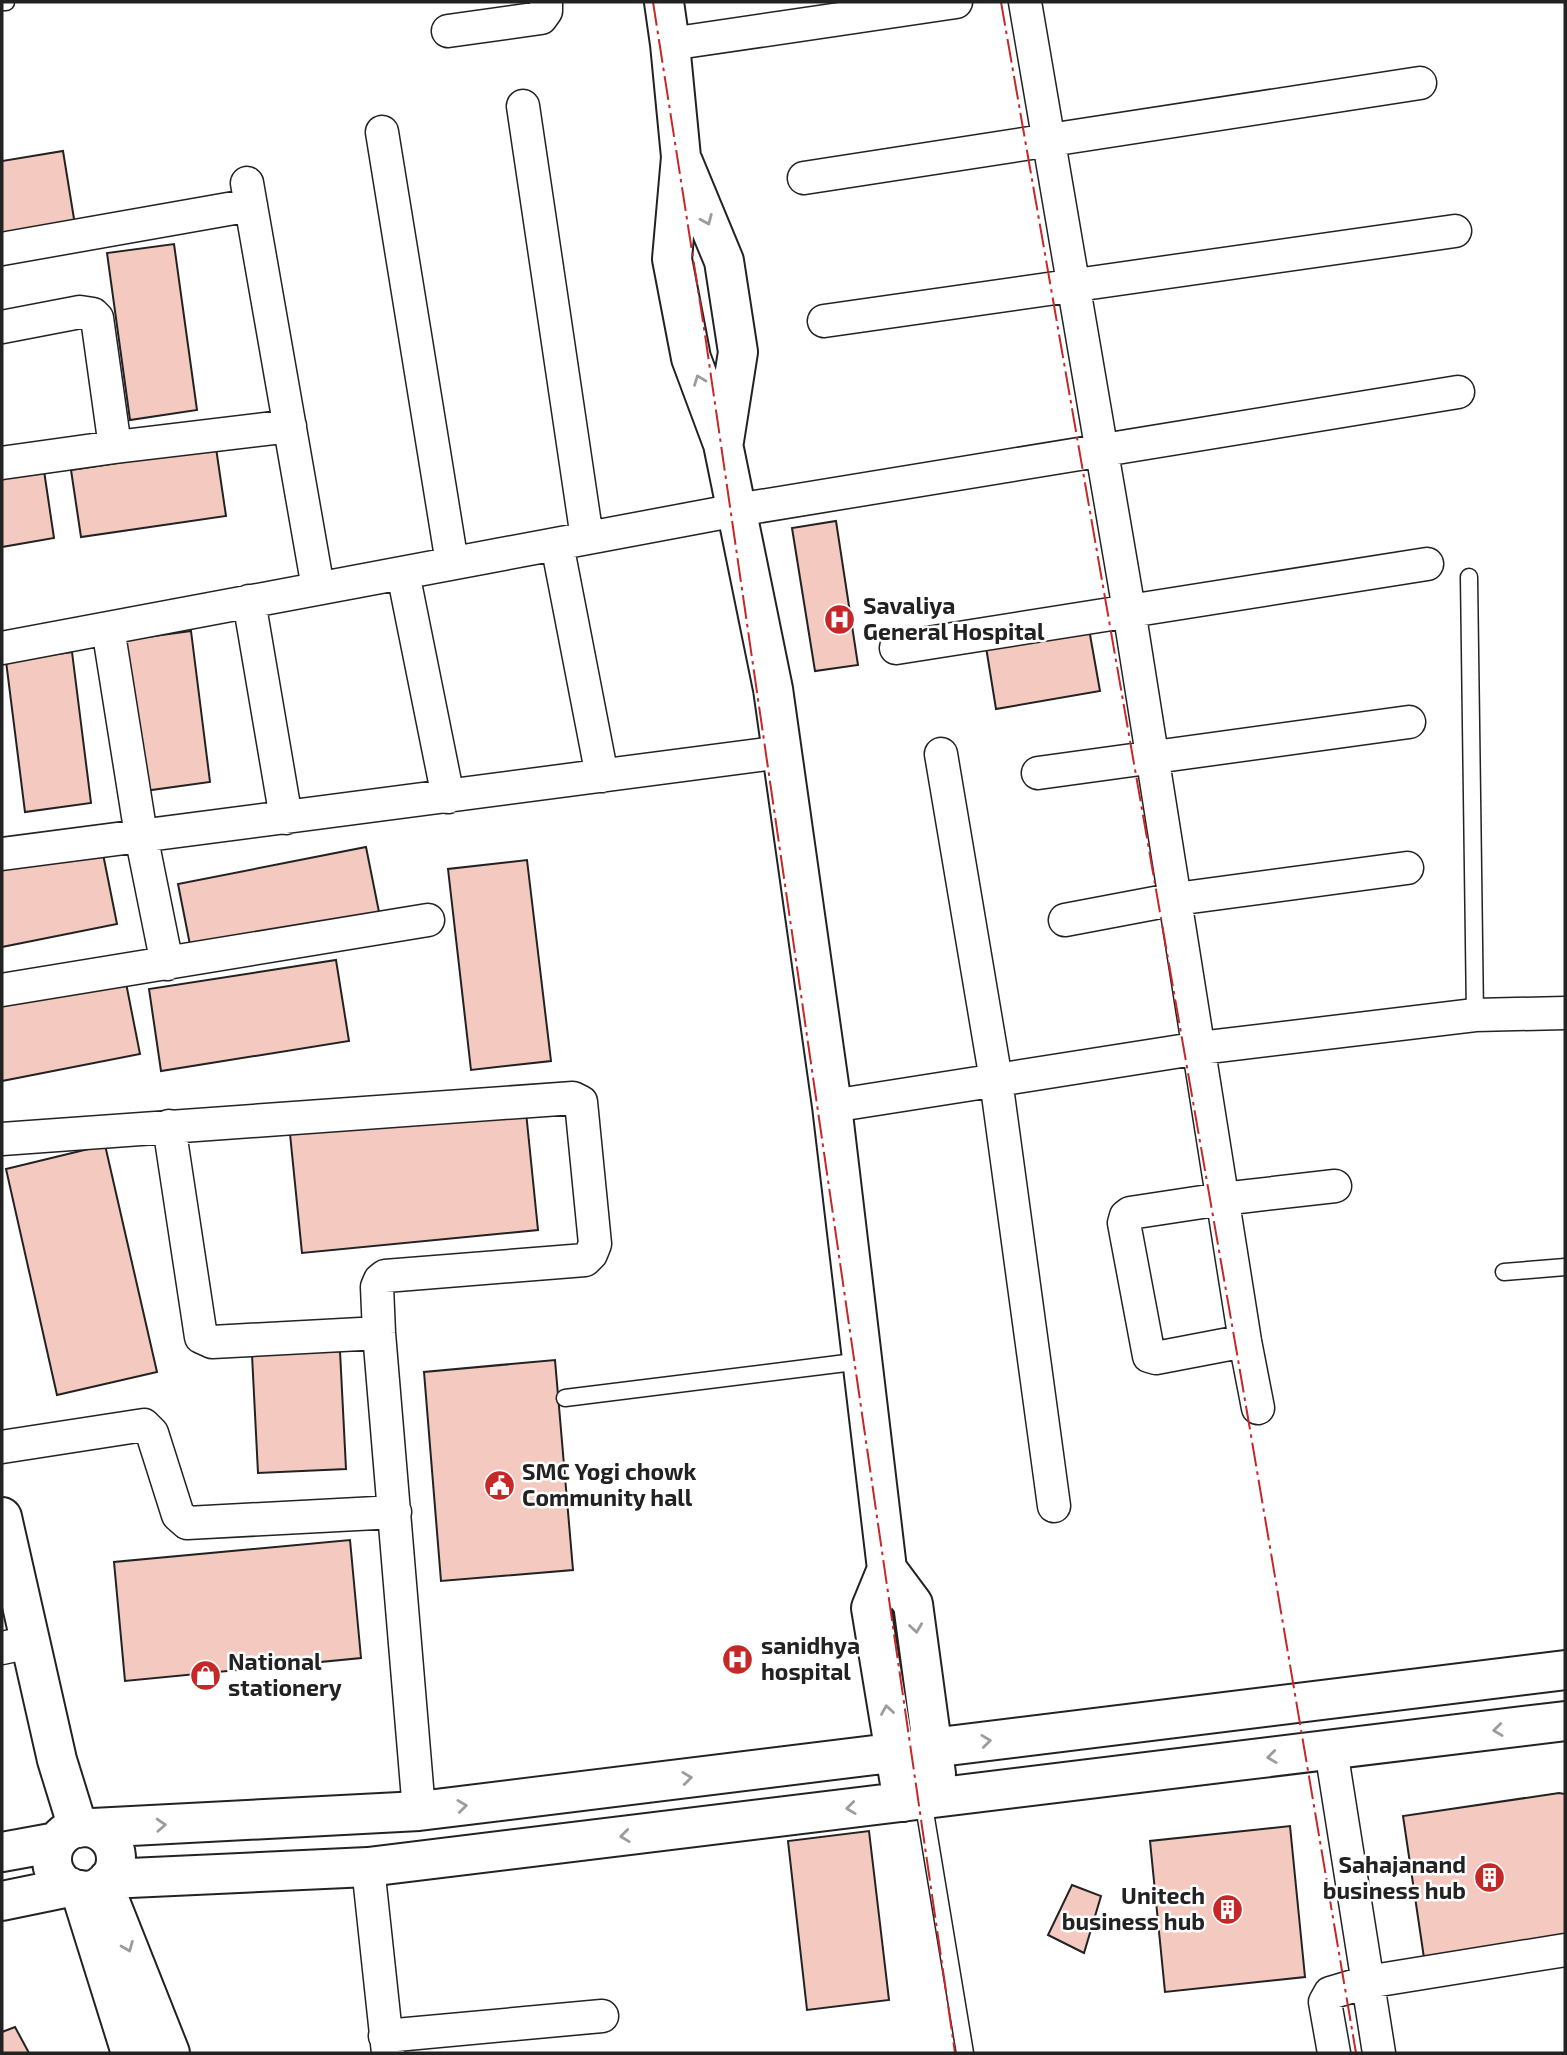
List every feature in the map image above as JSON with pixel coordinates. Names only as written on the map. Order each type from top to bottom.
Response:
[{"type":"street","points":[[448,32],[541,18],[546,11],[546,2]]},
{"type":"street","points":[[664,2],[681,157],[672,258],[691,358],[723,444],[773,689],[832,1106],[887,1569],[871,1608],[894,1752],[922,1800]]},
{"type":"street","points":[[670,44],[957,2]]},
{"type":"street","points":[[1025,2],[1129,610],[1222,1199],[1258,1408]]},
{"type":"street","points":[[804,178],[1420,83]]},
{"type":"street","points":[[523,106],[587,538]]},
{"type":"street","points":[[382,132],[452,563]]},
{"type":"street","points":[[681,157],[724,261],[738,352],[723,444]]},
{"type":"street","points":[[2,249],[249,194],[318,588]]},
{"type":"street","points":[[824,321],[1455,231]]},
{"type":"street","points":[[2,327],[80,312],[93,314],[97,318],[115,447]]},
{"type":"street","points":[[2,648],[737,510],[1458,392]]},
{"type":"street","points":[[2,463],[290,426]]},
{"type":"street","points":[[556,544],[602,776]]},
{"type":"street","points":[[896,648],[1427,564]]},
{"type":"street","points":[[403,573],[448,797]]},
{"type":"street","points":[[249,601],[286,818]]},
{"type":"street","points":[[108,628],[141,835],[167,964]]},
{"type":"street","points":[[1038,774],[1409,722]]},
{"type":"street","points":[[2,853],[782,752]]},
{"type":"street","points":[[941,754],[996,1080],[1054,1506]]},
{"type":"street","points":[[1065,920],[1175,899],[1407,868]]},
{"type":"street","points":[[2,990],[428,920]]},
{"type":"street","points":[[832,1106],[1200,1048],[1475,1015],[1565,1013]]},
{"type":"street","points":[[2,1139],[573,1098],[581,1102],[594,1244],[591,1254],[585,1260],[385,1276],[377,1287],[419,1811]]},
{"type":"street","points":[[169,1126],[201,1337],[212,1342],[379,1333]]},
{"type":"street","points":[[1245,1341],[1156,1358],[1149,1356],[1125,1223],[1126,1216],[1130,1213],[1222,1199],[1335,1186]]},
{"type":"street","points":[[2,1447],[144,1425],[152,1433],[178,1515],[187,1523],[395,1512]]},
{"type":"street","points":[[2,1517],[16,1645],[57,1760],[76,1833]]},
{"type":"street","points":[[887,1569],[913,1604],[933,1748],[922,1800]]},
{"type":"street","points":[[2,1852],[76,1833],[419,1811],[1565,1670]]},
{"type":"street","points":[[2,1901],[90,1885],[368,1867],[1565,1721]]},
{"type":"street","points":[[1331,1750],[1378,2053]]},
{"type":"street","points":[[76,1833],[102,1833],[115,1850],[113,1870],[90,1885],[62,1881],[55,1872],[53,1852],[76,1833]]},
{"type":"street","points":[[368,1867],[386,2045],[602,2015]]},
{"type":"street","points":[[90,1885],[131,2053]]},
{"type":"street","points":[[90,1885],[170,2053]]},
{"type":"street","points":[[1334,2053],[1326,1999],[1330,1993],[1367,1982],[1565,1950]]},
{"type":"lane","points":[[1469,577],[1475,1015]]},
{"type":"lane","points":[[1504,1272],[1565,1267]]},
{"type":"lane","points":[[565,1398],[862,1362]]},
{"type":"lane","points":[[922,1800],[965,2053]]},
{"type":"building","points":[[63,151],[75,225],[2,237],[2,161]]},
{"type":"building","points":[[174,244],[197,410],[130,420],[107,253]]},
{"type":"building","points":[[216,448],[226,516],[81,537],[71,470]]},
{"type":"building","points":[[43,464],[54,538],[2,547],[2,470]]},
{"type":"building","points":[[836,521],[858,665],[815,671],[792,528]]},
{"type":"building","points":[[1089,629],[1100,691],[996,709],[986,647]]},
{"type":"building","points":[[191,631],[210,782],[144,791],[125,640]]},
{"type":"building","points":[[72,652],[91,803],[25,812],[6,661]]},
{"type":"building","points":[[366,847],[381,922],[193,960],[178,884]]},
{"type":"building","points":[[102,849],[117,924],[2,947],[2,869]]},
{"type":"building","points":[[527,860],[551,1061],[471,1070],[448,869]]},
{"type":"building","points":[[336,960],[349,1041],[161,1071],[149,989]]},
{"type":"building","points":[[125,978],[140,1054],[2,1081],[2,1003]]},
{"type":"building","points":[[526,1112],[538,1230],[302,1253],[290,1134]]},
{"type":"building","points":[[105,1145],[157,1372],[57,1395],[6,1169]]},
{"type":"building","points":[[340,1351],[346,1469],[258,1473],[252,1355]]},
{"type":"building","name":"SMC Yogi chowk Community hall","points":[[555,1360],[573,1570],[441,1581],[424,1372]]},
{"type":"building","points":[[350,1540],[361,1658],[125,1681],[114,1562]]},
{"type":"building","name":"Sahajanand business hub","points":[[1565,1794],[1565,1940],[1424,1958],[1403,1816]]},
{"type":"building","name":"Unitech business hub","points":[[1290,1826],[1305,1977],[1165,1992],[1150,1841]]},
{"type":"building","points":[[869,1831],[889,2000],[807,2010],[788,1841]]},
{"type":"building","points":[[1072,1885],[1101,1896],[1084,1953],[1048,1935]]},
{"type":"building","points":[[15,2027],[29,2053],[2,2053],[2,2032]]},
{"type":"power","points":[[653,2],[704,328],[955,2053]]},
{"type":"power","points":[[1001,2],[1356,2053]]},
{"type":"place","name":"Savaliya General Hospital","points":[[840,619]]},
{"type":"place","name":"SMC Yogi chowk Community hall","points":[[499,1485]]},
{"type":"place","name":"sanidhya hospital","points":[[738,1659]]},
{"type":"place","name":"National stationery","points":[[205,1675]]},
{"type":"place","name":"Sahajanand business hub","points":[[1489,1878]]},
{"type":"place","name":"Unitech business hub","points":[[1228,1909]]}]
